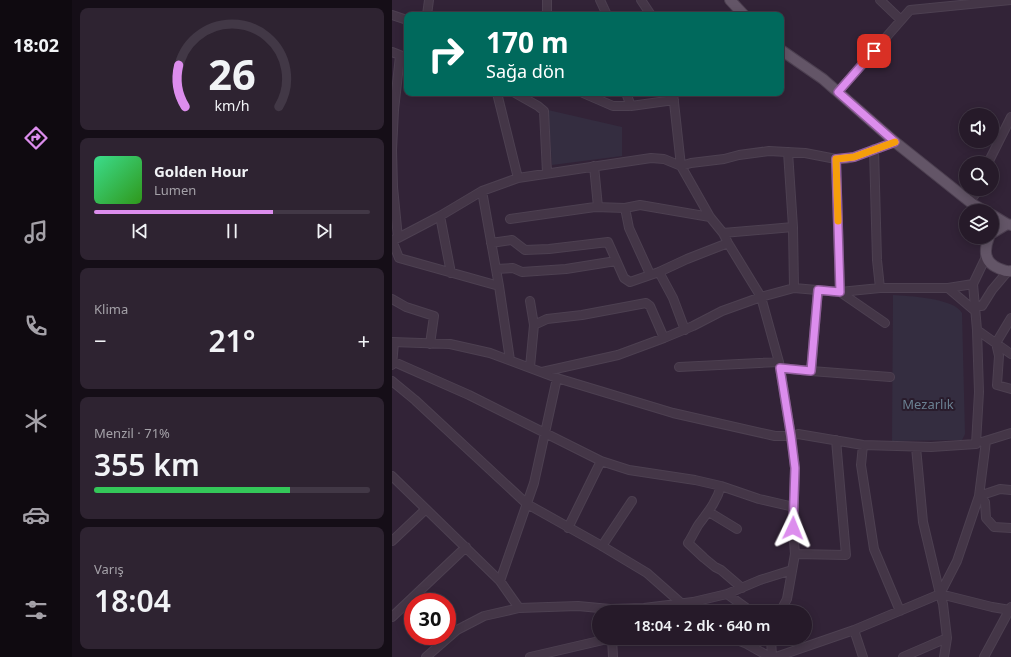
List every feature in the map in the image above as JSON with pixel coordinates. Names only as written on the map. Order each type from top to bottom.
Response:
[{"type":"main road","points":[[730,0],[741,12]]},
{"type":"main road","points":[[784,52],[838,92],[895,142],[972,204]]},
{"type":"main road","points":[[999,219],[1009,225]]},
{"type":"main road","points":[[999,230],[1009,225]]},
{"type":"main road","points":[[986,244],[986,257],[991,264],[1009,271]]},
{"type":"street","points":[[427,12],[429,0]]},
{"type":"street","points":[[547,0],[548,12]]},
{"type":"street","points":[[600,0],[606,12]]},
{"type":"street","points":[[641,0],[649,12]]},
{"type":"street","points":[[880,0],[901,20]]},
{"type":"street","points":[[838,92],[910,10],[964,2],[1011,0]]},
{"type":"street","points":[[392,15],[404,19]]},
{"type":"street","points":[[400,55],[393,110],[392,150],[394,240],[399,258],[499,286]]},
{"type":"street","points":[[498,96],[518,178]]},
{"type":"street","points":[[520,96],[544,110],[548,173]]},
{"type":"street","points":[[591,96],[613,106],[631,106],[673,96],[681,166],[710,217],[723,233],[761,297],[780,365],[795,468],[793,528],[795,554],[787,599],[784,605]]},
{"type":"street","points":[[627,96],[631,106]]},
{"type":"street","points":[[992,156],[1011,117]]},
{"type":"street","points":[[394,240],[440,216],[482,191],[518,178],[651,158],[664,159],[681,166],[755,152],[770,151],[805,153],[836,159],[854,157],[895,142]]},
{"type":"street","points":[[874,150],[876,260],[880,288]]},
{"type":"street","points":[[788,152],[793,227],[794,288]]},
{"type":"street","points":[[836,159],[840,292]]},
{"type":"street","points":[[594,166],[598,207]]},
{"type":"street","points":[[482,191],[499,286],[510,360]]},
{"type":"street","points":[[510,219],[598,207],[625,208],[640,205],[710,217]]},
{"type":"street","points":[[625,208],[630,228],[650,274]]},
{"type":"street","points":[[440,216],[451,273]]},
{"type":"street","points":[[723,233],[793,227]]},
{"type":"street","points":[[491,243],[512,240],[525,250],[550,249],[608,242],[624,278],[630,282],[659,272],[728,243]]},
{"type":"street","points":[[976,444],[979,392],[977,330],[972,284],[986,257]]},
{"type":"street","points":[[496,269],[513,268],[522,272],[566,269],[616,261]]},
{"type":"street","points":[[975,309],[982,306],[992,290],[1009,271]]},
{"type":"street","points":[[659,272],[673,298],[685,330]]},
{"type":"street","points":[[542,372],[618,355],[685,330],[722,311],[761,297],[794,288],[840,292],[880,288],[948,288],[972,284]]},
{"type":"street","points":[[948,288],[975,309]]},
{"type":"street","points":[[811,371],[818,290]]},
{"type":"street","points":[[840,292],[885,323]]},
{"type":"street","points":[[392,299],[406,307],[434,316],[430,344]]},
{"type":"street","points":[[530,301],[534,325],[530,367]]},
{"type":"street","points":[[534,325],[547,319],[582,315],[646,303],[650,306],[664,338]]},
{"type":"street","points":[[1011,318],[996,344],[999,356],[997,385],[1011,389]]},
{"type":"street","points":[[977,330],[1011,354]]},
{"type":"street","points":[[392,365],[393,342],[450,344],[490,353],[558,378],[673,413],[775,436],[791,436],[798,434],[863,445],[931,447],[976,444],[1011,433]]},
{"type":"street","points":[[392,361],[469,395],[601,461],[629,470],[695,480],[720,486],[759,499],[794,507]]},
{"type":"street","points":[[679,367],[780,365],[811,371],[890,377]]},
{"type":"street","points":[[500,581],[534,483],[558,378]]},
{"type":"street","points":[[392,381],[415,400],[527,504],[647,573],[681,604]]},
{"type":"street","points":[[795,554],[846,556],[836,440]]},
{"type":"street","points":[[940,594],[957,562],[979,496],[986,441]]},
{"type":"street","points":[[863,445],[861,465],[874,549],[900,610]]},
{"type":"street","points":[[916,447],[923,522],[943,604],[947,638],[944,657]]},
{"type":"street","points":[[568,528],[601,461]]},
{"type":"street","points":[[392,476],[500,581],[519,608]]},
{"type":"street","points":[[720,486],[719,495],[709,512],[698,525],[688,543],[715,568],[721,570],[742,588]]},
{"type":"street","points":[[979,496],[1000,489],[1011,490]]},
{"type":"street","points":[[979,496],[985,502],[986,518],[994,526],[1011,528]]},
{"type":"street","points":[[602,546],[632,501]]},
{"type":"street","points":[[392,541],[426,509]]},
{"type":"street","points":[[709,512],[737,529]]},
{"type":"street","points":[[392,616],[466,547]]},
{"type":"street","points":[[672,605],[693,602],[727,594],[760,580],[792,570]]},
{"type":"street","points":[[727,594],[744,605]]},
{"type":"street","points":[[776,657],[854,630],[940,594],[992,607],[1010,608],[985,657]]},
{"type":"street","points":[[426,657],[457,630],[484,616],[519,608],[578,606],[592,608]]},
{"type":"street","points":[[854,630],[863,657]]},
{"type":"street","points":[[904,657],[947,638]]},
{"type":"street","points":[[530,657],[592,643]]},
{"type":"street","points":[[612,645],[613,657]]},
{"type":"street","points":[[749,645],[771,657],[771,645]]},
{"type":"green space","points":[[548,110],[622,127],[622,156],[552,165]]},
{"type":"green space","name":"Mezarlık","points":[[893,295],[920,297],[941,301],[957,308],[962,313],[965,434],[962,440],[892,441]]},
{"type":"slow traffic","points":[[838,221],[836,159],[854,157],[895,142]]},
{"type":"route","points":[[793,528],[795,468],[780,368],[811,371],[818,290],[840,292],[836,159],[854,157],[895,142],[838,92],[874,51]]}]
